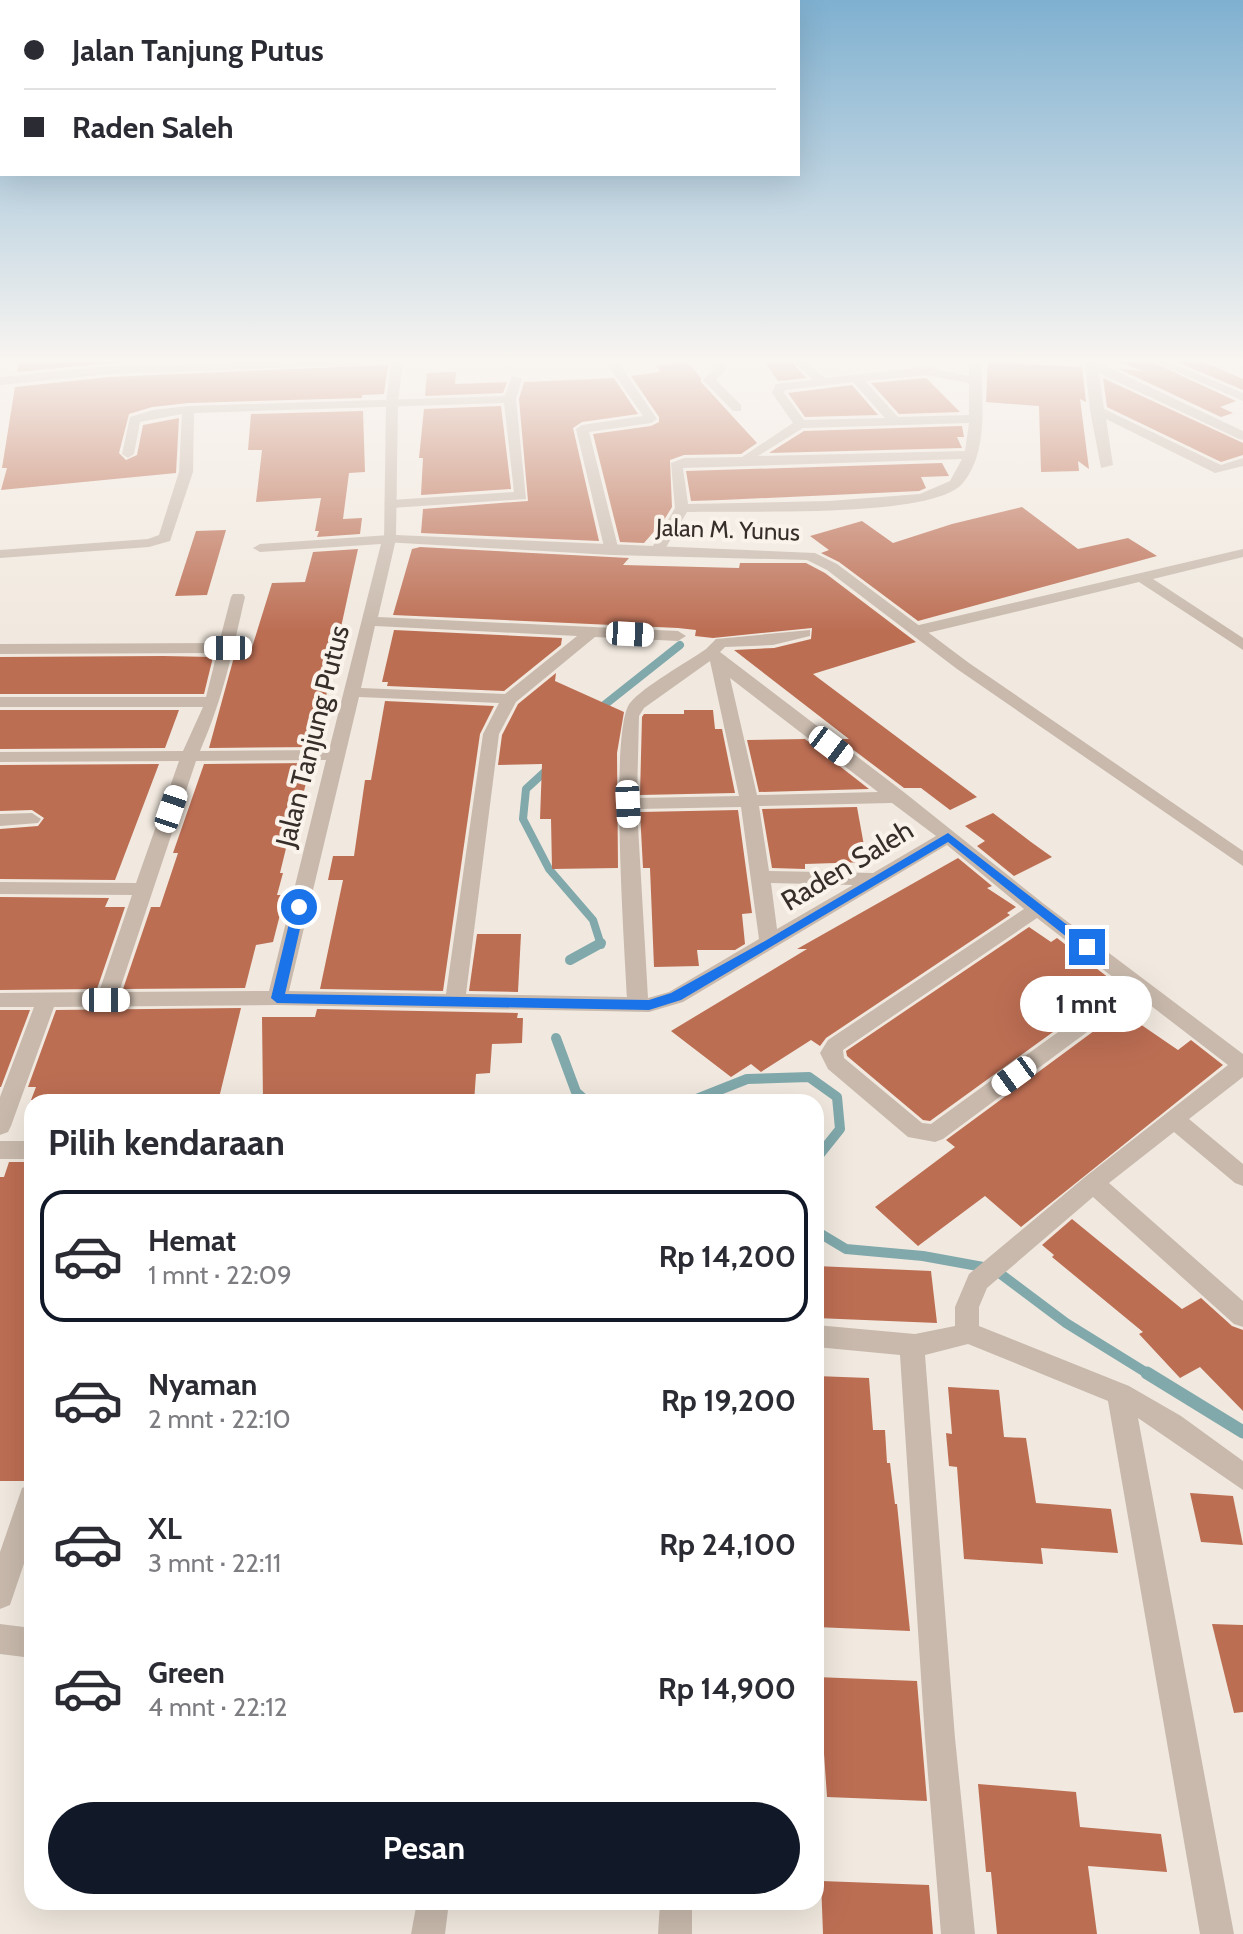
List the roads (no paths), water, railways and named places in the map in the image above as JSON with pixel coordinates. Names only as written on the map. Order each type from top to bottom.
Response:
[{"type":"street","points":[[0,554],[149,543],[165,538],[186,472],[187,452]]},
{"type":"street","points":[[389,539],[392,452]]},
{"type":"street","points":[[391,504],[521,496],[516,452]]},
{"type":"street","points":[[588,452],[612,551]]},
{"type":"street","points":[[746,458],[755,452]]},
{"type":"street","points":[[1104,452],[1106,465]]},
{"type":"street","points":[[1183,452],[1220,470],[1243,462]]},
{"type":"street","points":[[657,551],[682,508],[676,466],[679,463],[746,458],[972,455]]},
{"type":"street","points":[[682,508],[917,499],[953,485],[972,455]]},
{"type":"street","name":"Jalan M. Yunus","points":[[260,548],[389,539],[612,551],[810,556],[832,567],[963,666],[1243,860]]},
{"type":"street","name":"Jalan Tanjung Putus","points":[[277,998],[389,539]]},
{"type":"street","points":[[919,630],[1239,557]]},
{"type":"street","points":[[1141,577],[1243,645]]},
{"type":"street","points":[[106,1000],[189,756],[213,702],[238,597]]},
{"type":"street","points":[[369,621],[678,636]]},
{"type":"street","points":[[0,1000],[277,998],[455,1001],[491,734],[509,699],[591,632]]},
{"type":"street","points":[[770,944],[749,801],[715,657],[721,642],[773,640],[805,633]]},
{"type":"street","points":[[0,649],[228,648]]},
{"type":"street","points":[[715,657],[948,837]]},
{"type":"street","points":[[638,1006],[628,804],[633,711],[637,705],[715,657]]},
{"type":"street","points":[[351,692],[509,699]]},
{"type":"street","points":[[0,702],[213,702]]},
{"type":"street","points":[[0,757],[335,755]]},
{"type":"street","points":[[628,804],[899,797]]},
{"type":"street","points":[[0,820],[32,819]]},
{"type":"street","name":"Raden Saleh","points":[[455,1001],[638,1006],[676,997],[948,837],[1037,909],[1243,1065]]},
{"type":"street","points":[[760,877],[875,879]]},
{"type":"street","points":[[0,888],[144,889]]},
{"type":"street","points":[[1037,909],[835,1045],[831,1053],[836,1063],[916,1131],[935,1133],[1137,985]]},
{"type":"street","points":[[0,1126],[47,999]]},
{"type":"street","points":[[967,1332],[967,1307],[978,1281],[1093,1183],[1176,1121],[1243,1065]]},
{"type":"street","points":[[1176,1121],[1243,1177]]},
{"type":"street","points":[[0,1150],[24,1150]]},
{"type":"street","points":[[1093,1183],[1243,1316]]},
{"type":"street","points":[[824,1337],[912,1344],[954,1340],[967,1332]]},
{"type":"street","points":[[967,1332],[1120,1394],[1172,1425],[1243,1477]]},
{"type":"street","points":[[912,1344],[940,1738],[958,1934]]},
{"type":"street","points":[[1120,1394],[1217,1934]]},
{"type":"street","points":[[0,1595],[24,1522]]},
{"type":"street","points":[[0,1639],[24,1642]]},
{"type":"street","points":[[428,1934],[432,1910]]},
{"type":"street","points":[[675,1934],[676,1910]]},
{"type":"waterway","points":[[598,710],[680,645]]},
{"type":"waterway","points":[[550,767],[526,789],[523,819],[549,869],[593,920],[600,943]]},
{"type":"waterway","points":[[570,960],[600,943]]},
{"type":"waterway","points":[[556,1038],[578,1094]]},
{"type":"waterway","points":[[709,1094],[747,1079],[809,1077],[837,1097],[840,1129],[824,1149]]},
{"type":"waterway","points":[[824,1236],[846,1249],[923,1256],[994,1269],[1066,1323],[1150,1375]]},
{"type":"waterway","points":[[1147,1373],[1243,1432]]}]
